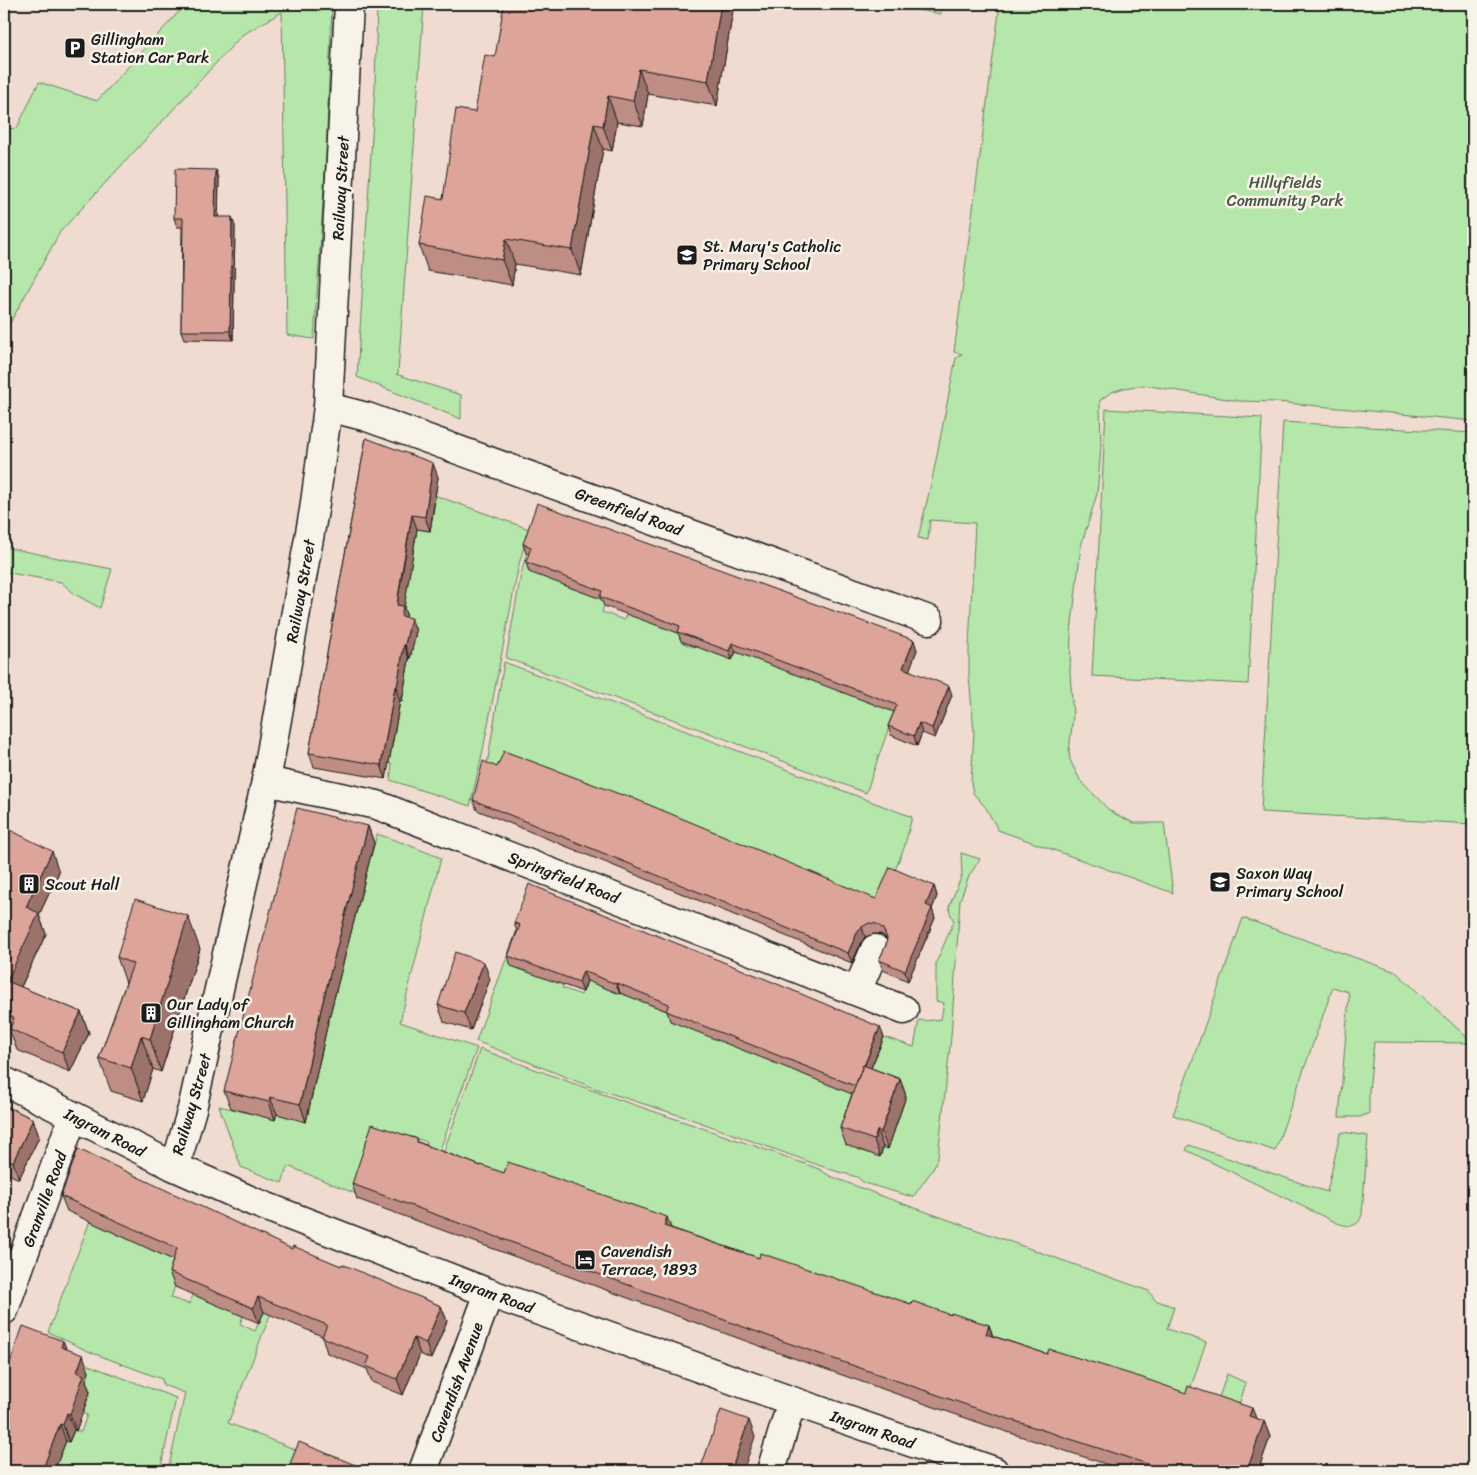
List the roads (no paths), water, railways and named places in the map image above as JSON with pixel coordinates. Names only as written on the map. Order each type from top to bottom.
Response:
[{"type":"street","name":"Railway Street","points":[[173,1166],[180,1150],[200,1074],[266,781],[314,510],[328,407],[349,4]]},
{"type":"street","name":"Greenfield Road","points":[[328,407],[367,417],[929,620]]},
{"type":"street","name":"Springfield Road","points":[[266,781],[376,805],[904,1010]]},
{"type":"street","points":[[857,991],[875,949]]},
{"type":"street","name":"Ingram Road","points":[[4,1081],[173,1166],[254,1202],[489,1293],[994,1471]]},
{"type":"street","name":"Granville Road","points":[[4,1310],[73,1116]]},
{"type":"street","name":"Cavendish Avenue","points":[[423,1471],[489,1293]]},
{"type":"street","points":[[771,1471],[792,1401]]},
{"type":"place","name":"Gillingham Station Car Park","points":[[75,48]]},
{"type":"place","name":"St. Mary's Catholic Primary School","points":[[687,255]]},
{"type":"place","name":"Saxon Way Primary School","points":[[1220,882]]},
{"type":"place","name":"Scout Hall","points":[[29,884]]},
{"type":"place","name":"Our Lady of Gillingham Church","points":[[151,1013]]},
{"type":"place","name":"Cavendish Terrace, 1893","points":[[585,1260]]},
{"type":"park label","name":"Hillyfields Community Park","points":[[1285,191]]}]
